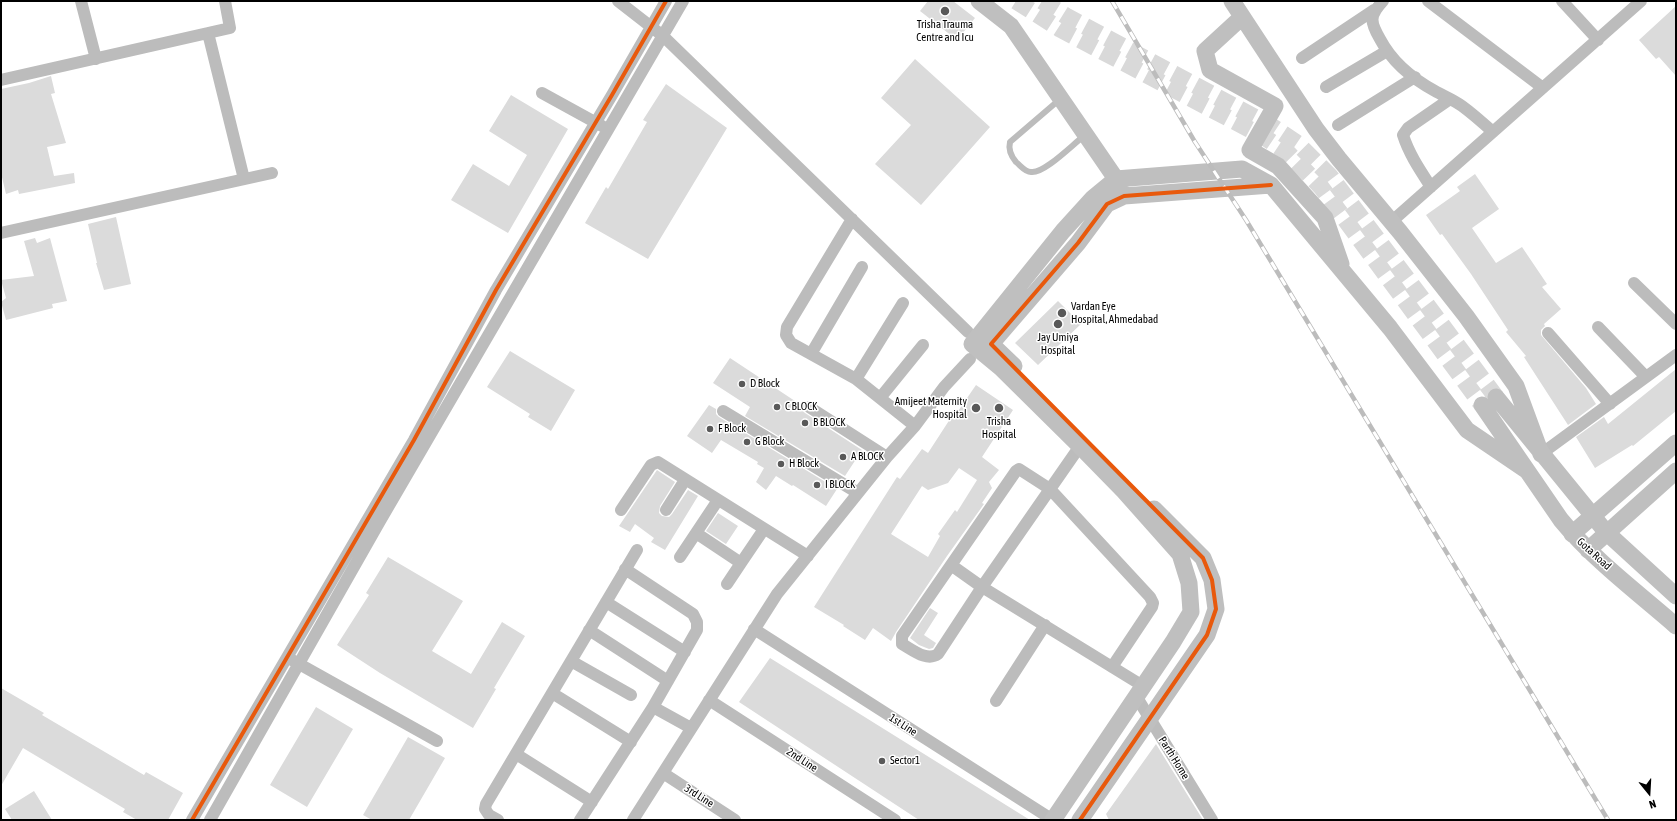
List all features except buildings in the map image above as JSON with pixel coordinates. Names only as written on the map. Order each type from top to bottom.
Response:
[{"type":"street","points":[[81,1],[96,59]]},
{"type":"street","points":[[1,80],[230,28],[225,1]]},
{"type":"street","points":[[618,1],[663,36],[852,219],[1080,446],[1124,491],[1180,554],[1189,583],[1191,612],[1053,820]]},
{"type":"street","points":[[210,820],[299,664],[351,560],[414,440],[496,290],[666,1]]},
{"type":"street","points":[[192,820],[288,658],[351,560],[609,130],[683,1]]},
{"type":"street","points":[[979,1],[1011,26],[1116,179],[1124,196]]},
{"type":"street","points":[[1232,1],[1316,129],[1466,316],[1516,386],[1541,454],[1606,532],[1676,596]]},
{"type":"street","points":[[1302,58],[1374,10],[1383,1]]},
{"type":"street","points":[[1428,1],[1543,88]]},
{"type":"street","points":[[1562,1],[1598,40]]},
{"type":"street","points":[[1391,222],[1641,1]]},
{"type":"street","points":[[1374,10],[1372,18],[1374,29],[1395,62],[1414,78],[1462,106],[1493,132]]},
{"type":"street","points":[[1242,17],[1205,51],[1210,70],[1275,106],[1250,150],[1278,166],[1325,218],[1345,275]]},
{"type":"street","points":[[208,33],[244,179]]},
{"type":"street","points":[[1326,87],[1387,51]]},
{"type":"street","points":[[1338,125],[1414,78]]},
{"type":"street","points":[[542,93],[609,130]]},
{"type":"street","points":[[1431,187],[1416,164],[1403,135],[1408,128],[1450,99]]},
{"type":"street","points":[[633,820],[777,594],[887,457],[915,426],[1063,230],[1093,198],[1116,179],[1242,169],[1271,185],[1390,328],[1467,430],[1526,470]]},
{"type":"street","points":[[1,233],[272,173]]},
{"type":"street","points":[[977,344],[1078,243],[1107,204],[1124,196],[1271,185]]},
{"type":"street","points":[[852,219],[787,327],[786,335],[791,343],[856,379],[915,426]]},
{"type":"street","points":[[811,354],[862,267]]},
{"type":"street","points":[[1634,283],[1676,324]]},
{"type":"street","points":[[856,379],[902,303]]},
{"type":"street","points":[[1598,327],[1646,377]]},
{"type":"street","points":[[1548,333],[1610,404]]},
{"type":"street","points":[[977,344],[1202,558],[1212,580],[1216,609],[1206,635],[1080,820]]},
{"type":"street","points":[[880,398],[923,345]]},
{"type":"street","points":[[1541,454],[1676,355]]},
{"type":"street","name":"Gota Road","points":[[1541,454],[1489,401],[1526,470],[1572,534],[1588,550],[1676,626]]},
{"type":"street","points":[[809,407],[887,457]]},
{"type":"street","points":[[723,411],[858,493]]},
{"type":"street","points":[[1572,534],[1676,443]]},
{"type":"street","points":[[1080,446],[1050,489],[982,586],[938,654],[934,658],[927,658],[902,644],[902,636],[1019,470],[1050,489],[1150,597],[1153,603],[1152,607],[1112,667]]},
{"type":"street","points":[[621,510],[651,465],[658,462],[808,556]]},
{"type":"street","points":[[1588,550],[1606,532],[1676,471]]},
{"type":"street","points":[[666,510],[685,480]]},
{"type":"street","points":[[680,557],[718,500]]},
{"type":"street","points":[[727,584],[764,529]]},
{"type":"street","points":[[696,533],[741,563]]},
{"type":"street","points":[[498,820],[489,815],[485,809],[486,804],[636,550]]},
{"type":"street","points":[[951,565],[1112,667],[1140,691]]},
{"type":"street","points":[[580,820],[654,706],[697,630],[697,622],[693,614],[625,569]]},
{"type":"street","points":[[606,602],[685,652]]},
{"type":"street","points":[[996,701],[1044,625]]},
{"type":"street","name":"1st Line","points":[[754,629],[1053,820]]},
{"type":"street","points":[[589,630],[668,680]]},
{"type":"street","points":[[288,658],[437,741]]},
{"type":"street","points":[[571,661],[631,695]]},
{"type":"street","name":"Parth Home","points":[[1140,691],[1150,718],[1212,820]]},
{"type":"street","points":[[552,693],[631,742]]},
{"type":"street","name":"2nd Line","points":[[709,700],[895,820]]},
{"type":"street","points":[[654,706],[692,728]]},
{"type":"street","points":[[516,754],[592,802]]},
{"type":"street","name":"3rd Line","points":[[663,773],[735,820]]},
{"type":"lane","points":[[1061,99],[1010,142],[1009,147],[1012,157],[1029,172],[1040,171],[1085,135]]},
{"type":"tunnel","points":[[1016,1],[1060,29],[1264,137],[1288,153],[1321,187],[1482,405]]},
{"type":"tunnel","points":[[1042,1],[1066,16],[1273,127],[1297,143],[1330,176],[1496,397]]},
{"type":"railway","points":[[1112,1],[1195,142],[1246,220],[1608,820]]},
{"type":"cycle path","points":[[192,820],[414,440],[496,290],[666,1]]},
{"type":"cycle path","points":[[1080,820],[1207,635],[1216,609],[1212,580],[1203,558],[991,344],[1078,243],[1107,204],[1124,196],[1271,185]]},
{"type":"place","name":"Trisha Trauma Centre and Icu","points":[[945,11]]},
{"type":"place","name":"Vardan Eye Hospital, Ahmedabad","points":[[1062,313]]},
{"type":"place","name":"Jay Umiya Hospital","points":[[1058,324]]},
{"type":"place","name":"D Block","points":[[742,384]]},
{"type":"place","name":"C BLOCK","points":[[777,407]]},
{"type":"place","name":"Amijeet Maternity Hospital","points":[[976,408]]},
{"type":"place","name":"Trisha Hospital","points":[[999,408]]},
{"type":"place","name":"B BLOCK","points":[[805,423]]},
{"type":"place","name":"F Block","points":[[710,429]]},
{"type":"place","name":"G Block","points":[[747,442]]},
{"type":"place","name":"A BLOCK","points":[[843,457]]},
{"type":"place","name":"H Block","points":[[781,464]]},
{"type":"place","name":"I BLOCK","points":[[817,485]]},
{"type":"place","name":"Sector1","points":[[882,761]]}]
